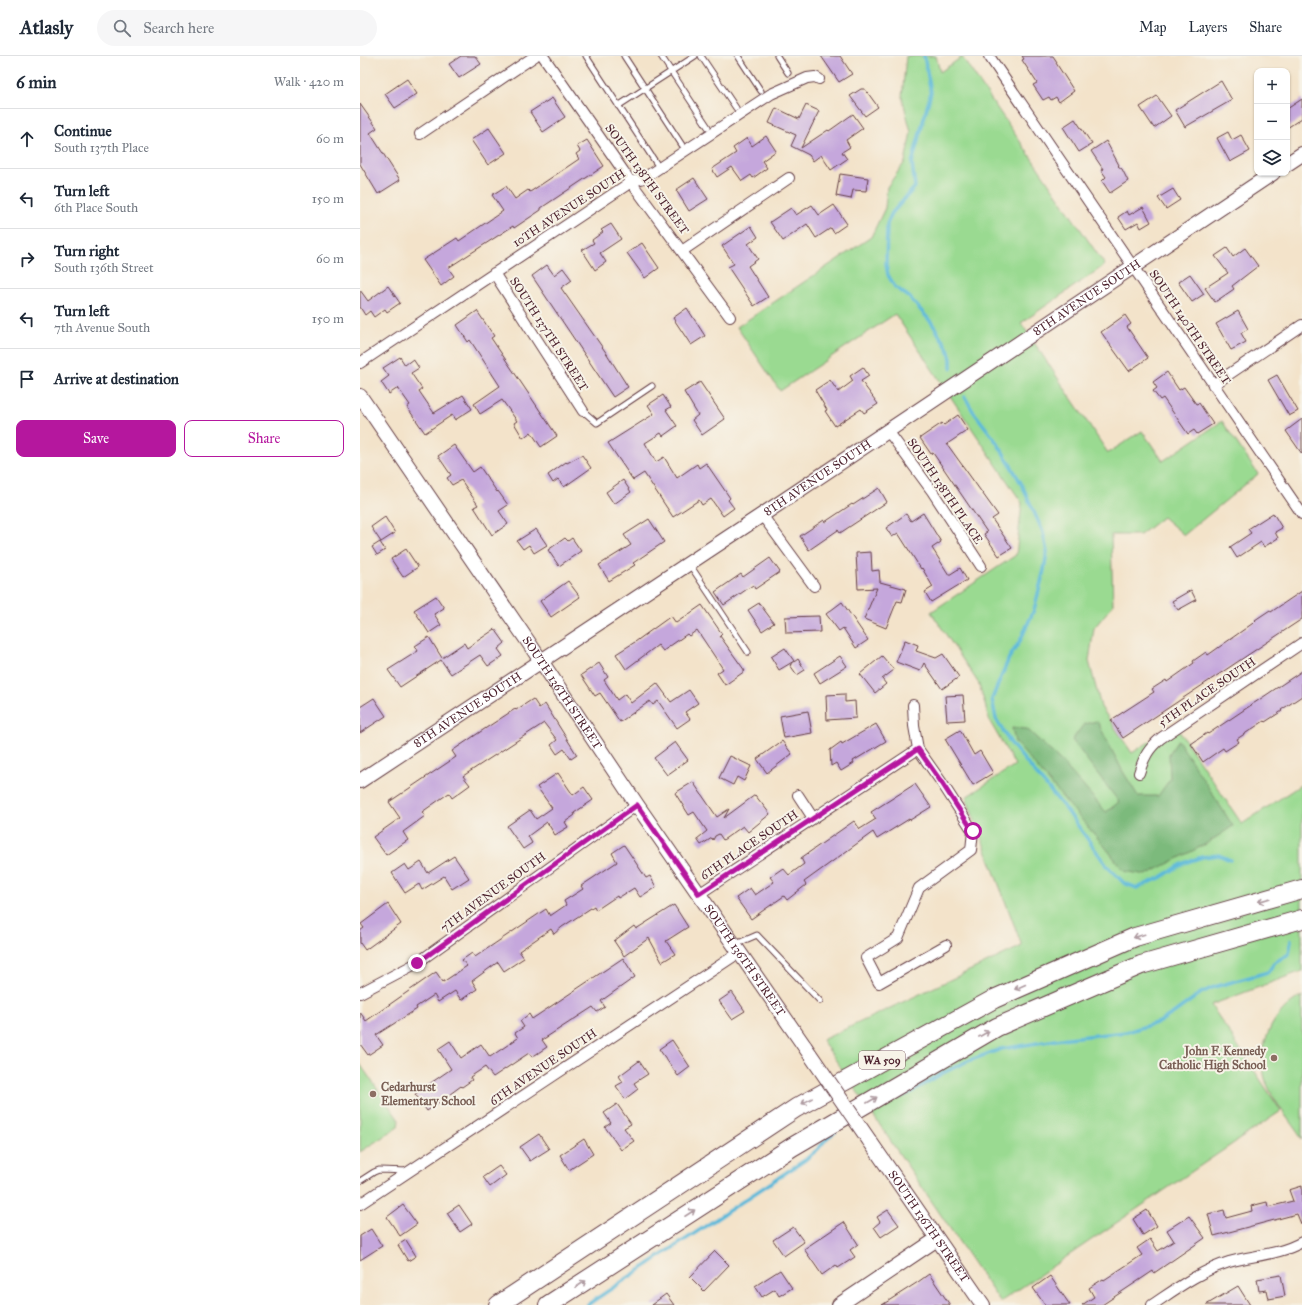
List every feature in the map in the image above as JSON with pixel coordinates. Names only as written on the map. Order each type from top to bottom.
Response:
[{"type":"highway","name":"WA 509","points":[[498,1305],[796,1108],[994,999],[1135,937],[1302,889]]},
{"type":"highway","name":"WA 509","points":[[548,1305],[792,1147],[997,1027],[1141,965],[1302,920]]},
{"type":"street","points":[[420,134],[535,56]]},
{"type":"street","name":"SOUTH 138TH STREET","points":[[543,56],[631,182],[730,317]]},
{"type":"street","name":"SOUTH 140TH STREET","points":[[989,56],[1302,514]]},
{"type":"street","name":"10TH AVENUE SOUTH","points":[[360,363],[631,182],[644,178],[771,94],[807,78],[819,78]]},
{"type":"street","points":[[1290,162],[1302,154]]},
{"type":"street","name":"8TH AVENUE SOUTH","points":[[360,781],[689,564],[1270,176]]},
{"type":"street","points":[[682,251],[789,178]]},
{"type":"street","name":"SOUTH 137TH STREET","points":[[494,273],[583,410]]},
{"type":"street","points":[[1213,385],[1302,325]]},
{"type":"street","name":"SOUTH 136TH STREET","points":[[360,396],[541,661],[637,805],[983,1305]]},
{"type":"street","name":"SOUTH 138TH PLACE","points":[[888,431],[932,491],[981,566]]},
{"type":"street","points":[[762,515],[814,586]]},
{"type":"street","name":"5TH PLACE SOUTH","points":[[1139,773],[1144,757],[1152,746],[1161,738],[1302,643]]},
{"type":"street","points":[[913,705],[914,726],[918,749],[973,831],[971,850],[919,888],[898,938],[866,958],[879,983],[946,945]]},
{"type":"street","name":"6TH PLACE SOUTH","points":[[699,894],[918,749]]},
{"type":"street","name":"6TH PLACE SOUTH","points":[[798,795],[813,818]]},
{"type":"street","name":"7TH AVENUE SOUTH","points":[[360,993],[417,963],[637,805]]},
{"type":"street","name":"6TH AVENUE SOUTH","points":[[360,1204],[411,1171],[737,948]]},
{"type":"street","points":[[839,1305],[937,1239]]},
{"type":"street","points":[[1152,1305],[1207,1270],[1230,1262],[1290,1249],[1302,1242]]},
{"type":"lane","points":[[586,56],[656,163]]},
{"type":"lane","points":[[624,56],[682,145]]},
{"type":"lane","points":[[661,56],[708,128]]},
{"type":"lane","points":[[618,106],[695,56]]},
{"type":"lane","points":[[701,56],[736,108]]},
{"type":"lane","points":[[738,56],[761,91]]},
{"type":"lane","points":[[777,56],[788,73]]},
{"type":"lane","points":[[583,410],[597,422],[652,386]]},
{"type":"lane","points":[[689,564],[748,652]]},
{"type":"lane","points":[[737,948],[757,936],[820,1002]]},
{"type":"lane","points":[[360,1181],[379,1170],[411,1171]]},
{"type":"green space","points":[[906,56],[936,56],[940,72],[962,57],[1105,265],[1021,323],[1108,453],[1142,431],[1163,461],[1222,421],[1258,474],[1184,535],[1163,517],[1140,535],[1111,535],[1113,605],[1094,628],[1089,661],[1101,707],[1132,753],[1175,725],[1242,824],[1302,784],[1302,971],[1211,1005],[1281,1111],[1000,1302],[822,1040],[1022,946],[966,797],[1015,765],[990,722],[979,684],[931,612],[1016,555],[1022,503],[895,314],[780,391],[737,327],[871,237],[885,208],[887,187],[905,162],[911,132],[902,97]]},
{"type":"green space","points":[[1097,721],[1122,770],[1138,796],[1158,796],[1170,779],[1169,754],[1178,740],[1233,826],[1206,844],[1146,875],[1124,871],[1015,742],[1012,728],[1027,729],[1061,761],[1106,812],[1119,802],[1072,740],[1084,724]]},
{"type":"green space","points":[[1302,996],[1302,1139],[1269,1089],[1263,1069],[1263,1057],[1269,1032],[1275,1021],[1291,1002]]},
{"type":"green space","name":"Cedarhurst Elementary School","points":[[360,1064],[399,1120],[398,1127],[360,1152]]},
{"type":"building","points":[[461,56],[475,56],[481,64],[459,78],[449,64]]},
{"type":"building","points":[[821,56],[840,56],[852,74],[839,82]]},
{"type":"building","points":[[1022,56],[1053,56],[1074,91],[1059,102],[1056,97],[1051,100],[1049,97],[1043,100],[1033,85],[1037,83],[1022,60],[1024,59]]},
{"type":"building","points":[[407,79],[417,94],[395,108],[385,94]]},
{"type":"building","points":[[1221,81],[1232,100],[1185,127],[1175,110]]},
{"type":"building","points":[[861,89],[865,89],[878,107],[865,116],[850,96]]},
{"type":"building","points":[[1157,96],[1171,116],[1154,128],[1140,107]]},
{"type":"building","points":[[552,98],[565,117],[543,132],[530,112]]},
{"type":"building","points":[[1302,99],[1302,118],[1290,126],[1290,107]]},
{"type":"building","points":[[360,104],[377,128],[370,133],[400,180],[378,194],[360,164]]},
{"type":"building","points":[[806,105],[819,111],[801,148],[853,114],[863,128],[846,140],[850,147],[842,152],[847,159],[831,170],[821,155],[813,161],[809,155],[791,146],[796,135],[769,123],[776,108],[799,119]]},
{"type":"building","points":[[1075,119],[1092,144],[1079,152],[1063,127]]},
{"type":"building","points":[[489,128],[506,153],[488,165],[471,140]]},
{"type":"building","points":[[1228,132],[1232,140],[1241,135],[1250,151],[1230,162],[1217,138]]},
{"type":"building","points":[[766,136],[776,151],[762,161],[767,168],[753,178],[751,175],[742,181],[732,167],[717,177],[712,169],[736,153],[733,148],[747,138],[752,146]]},
{"type":"building","points":[[587,140],[604,166],[514,228],[513,226],[448,268],[454,276],[441,286],[423,260],[457,238],[459,241],[503,211],[492,195],[506,186],[515,199],[528,190],[530,192],[579,159],[576,154],[580,151],[577,146]]},
{"type":"building","points":[[1106,141],[1119,165],[1118,166],[1122,169],[1128,181],[1110,193],[1102,181],[1106,177],[1101,170],[1103,169],[1091,151]]},
{"type":"building","points":[[840,174],[868,178],[866,191],[853,190],[851,199],[836,196]]},
{"type":"building","points":[[694,178],[708,199],[689,211],[676,190]]},
{"type":"building","points":[[1173,189],[1180,200],[1166,209],[1158,198]]},
{"type":"building","points":[[812,205],[819,215],[834,205],[847,224],[834,233],[831,228],[816,238],[807,224],[783,241],[770,222],[791,208],[796,215]]},
{"type":"building","points":[[1143,207],[1151,222],[1141,228],[1138,222],[1126,229],[1118,217],[1127,211],[1129,215]]},
{"type":"building","points":[[611,224],[621,239],[600,253],[606,262],[595,270],[582,250],[594,243],[592,240],[603,232],[601,230]]},
{"type":"building","points":[[751,226],[758,237],[748,244],[758,259],[748,266],[768,297],[754,306],[728,267],[734,264],[722,246]]},
{"type":"building","points":[[642,243],[659,268],[645,278],[627,253]]},
{"type":"building","points":[[1227,248],[1233,257],[1245,248],[1258,266],[1232,286],[1234,289],[1215,302],[1205,288],[1228,273],[1215,256]]},
{"type":"building","points":[[547,265],[554,275],[563,268],[572,280],[561,288],[628,387],[613,397],[532,276]]},
{"type":"building","points":[[1190,274],[1204,294],[1192,302],[1178,282]]},
{"type":"building","points":[[388,286],[400,303],[387,312],[385,309],[374,317],[370,311],[365,315],[360,307],[360,290],[368,301]]},
{"type":"building","points":[[687,308],[705,336],[691,345],[673,318]]},
{"type":"building","points":[[477,311],[494,336],[491,338],[557,436],[541,447],[531,432],[523,438],[514,423],[517,421],[502,400],[480,414],[474,404],[500,386],[470,340],[468,342],[457,325]]},
{"type":"building","points":[[1238,311],[1248,329],[1241,333],[1246,342],[1231,350],[1216,324]]},
{"type":"building","points":[[1125,315],[1131,324],[1127,327],[1148,358],[1129,371],[1101,332]]},
{"type":"building","points":[[400,357],[405,365],[413,359],[419,368],[411,373],[422,389],[419,391],[434,413],[463,395],[472,409],[455,420],[452,415],[425,433],[407,407],[410,405],[398,388],[389,394],[381,382],[389,376],[383,368]]},
{"type":"building","points":[[863,367],[869,376],[861,381],[878,404],[864,413],[861,409],[835,426],[825,411],[827,410],[815,390],[830,380],[838,392],[853,381],[850,376]]},
{"type":"building","points":[[1167,372],[1179,390],[1184,387],[1196,404],[1199,403],[1213,424],[1197,434],[1194,430],[1188,434],[1163,398],[1160,400],[1153,391],[1157,388],[1153,382]]},
{"type":"building","points":[[1277,375],[1298,411],[1289,416],[1268,380]]},
{"type":"building","points":[[700,382],[725,419],[702,435],[692,420],[698,415],[684,392]]},
{"type":"building","points":[[663,395],[671,407],[666,410],[677,426],[663,436],[661,433],[645,443],[656,462],[664,457],[677,478],[697,464],[699,468],[706,463],[730,498],[728,500],[734,508],[723,516],[711,499],[702,505],[699,500],[673,517],[644,473],[633,480],[608,443],[654,414],[648,405]]},
{"type":"building","points":[[958,415],[968,430],[947,444],[998,515],[992,519],[1012,548],[999,556],[984,534],[987,532],[933,453],[931,454],[920,438],[942,423],[944,425]]},
{"type":"building","points":[[1302,419],[1302,454],[1286,431]]},
{"type":"building","points":[[454,445],[473,472],[480,467],[508,505],[499,511],[508,524],[492,535],[474,507],[478,505],[461,480],[452,485],[447,478],[451,475],[438,456]]},
{"type":"building","points":[[582,455],[591,468],[564,487],[558,479],[553,483],[548,475],[566,462],[567,463]]},
{"type":"building","points":[[623,480],[631,492],[614,504],[606,492]]},
{"type":"building","points":[[879,488],[887,502],[840,533],[838,530],[809,550],[800,536],[824,520],[825,522]]},
{"type":"building","points":[[923,513],[941,542],[932,548],[949,575],[960,568],[967,580],[931,602],[925,592],[933,587],[922,568],[921,569],[898,533],[892,537],[886,528],[906,514],[911,521]]},
{"type":"building","points":[[1273,513],[1282,528],[1275,532],[1278,538],[1264,547],[1261,542],[1237,558],[1230,547],[1251,533],[1248,529]]},
{"type":"building","points":[[385,517],[395,533],[381,542],[371,527]]},
{"type":"building","points":[[649,519],[664,542],[633,563],[635,565],[609,581],[599,565],[631,545],[624,535]]},
{"type":"building","points":[[536,529],[547,545],[534,553],[529,545],[523,549],[517,541]]},
{"type":"building","points":[[565,538],[568,541],[572,538],[581,551],[559,566],[548,550]]},
{"type":"building","points":[[380,542],[385,550],[377,555],[372,547]]},
{"type":"building","points":[[406,549],[418,567],[403,577],[391,559]]},
{"type":"building","points":[[871,552],[872,571],[879,570],[880,582],[906,589],[902,602],[897,601],[886,628],[864,619],[877,588],[858,589],[856,553]]},
{"type":"building","points":[[770,558],[780,572],[755,589],[753,585],[724,605],[715,592],[741,574],[743,577]]},
{"type":"building","points":[[568,581],[580,597],[551,617],[540,601]]},
{"type":"building","points":[[1191,590],[1196,600],[1178,610],[1172,601]]},
{"type":"building","points":[[1302,591],[1302,619],[1123,738],[1111,720],[1154,692],[1152,689],[1166,680],[1167,682],[1194,663],[1193,661],[1206,652],[1208,655],[1256,621],[1255,620],[1270,610],[1271,612]]},
{"type":"building","points":[[436,596],[444,608],[434,614],[441,625],[429,633],[414,610]]},
{"type":"building","points":[[842,602],[868,640],[856,648],[843,628],[839,631],[826,614]]},
{"type":"building","points":[[759,603],[774,623],[762,631],[748,610]]},
{"type":"building","points":[[702,605],[722,634],[720,636],[745,671],[725,685],[717,673],[723,669],[697,630],[689,636],[687,634],[663,651],[658,645],[626,669],[616,654],[671,616],[676,623]]},
{"type":"building","points":[[819,616],[820,632],[786,633],[785,617]]},
{"type":"building","points":[[495,629],[505,643],[498,649],[503,656],[488,666],[480,655],[451,674],[441,660],[400,687],[388,670],[418,651],[415,646],[429,637],[442,658],[464,643],[467,648]]},
{"type":"building","points":[[905,640],[918,645],[916,651],[936,658],[943,654],[959,677],[942,689],[924,663],[920,671],[896,662]]},
{"type":"building","points":[[785,648],[794,661],[779,670],[771,657]]},
{"type":"building","points":[[840,656],[847,666],[820,683],[814,673]]},
{"type":"building","points":[[882,656],[894,670],[882,679],[886,684],[875,693],[860,674]]},
{"type":"building","points":[[798,659],[805,670],[797,675],[790,665]]},
{"type":"building","points":[[599,663],[608,677],[604,680],[617,700],[625,694],[631,703],[657,683],[671,702],[689,690],[698,703],[685,712],[690,719],[677,728],[658,701],[653,705],[650,701],[620,722],[600,693],[595,696],[581,675]]},
{"type":"building","points":[[1302,671],[1302,696],[1281,710],[1282,711],[1237,739],[1239,742],[1225,751],[1223,748],[1203,762],[1191,744]]},
{"type":"building","points":[[845,694],[845,702],[855,701],[856,718],[827,720],[826,695]]},
{"type":"building","points":[[963,695],[965,720],[947,721],[945,696]]},
{"type":"building","points":[[374,698],[386,716],[360,733],[360,707]]},
{"type":"building","points":[[533,699],[539,708],[545,704],[577,755],[571,759],[564,749],[557,754],[551,745],[557,740],[544,723],[463,776],[470,785],[452,798],[449,793],[422,812],[425,816],[403,832],[408,840],[386,855],[373,837],[400,818],[389,802],[456,757],[452,751],[515,709],[516,710]]},
{"type":"building","points":[[808,711],[812,733],[784,738],[780,716]]},
{"type":"building","points":[[876,724],[886,741],[853,761],[854,763],[841,771],[836,763],[831,766],[830,750],[841,742],[842,744]]},
{"type":"building","points":[[960,730],[974,755],[980,751],[993,773],[973,785],[945,739]]},
{"type":"building","points":[[782,741],[792,754],[767,773],[757,759]]},
{"type":"building","points":[[675,742],[688,760],[667,775],[654,758]]},
{"type":"building","points":[[730,756],[751,766],[744,781],[737,777],[733,785],[719,778]]},
{"type":"building","points":[[558,773],[573,795],[584,787],[593,800],[574,813],[575,815],[565,822],[568,827],[555,835],[547,822],[528,836],[532,843],[523,849],[507,826],[530,810],[536,819],[552,808],[537,787]]},
{"type":"building","points":[[693,782],[717,817],[729,809],[724,818],[755,795],[770,814],[748,832],[743,826],[723,840],[719,834],[715,836],[713,840],[712,838],[701,845],[697,839],[707,831],[694,812],[689,815],[675,793]]},
{"type":"building","points":[[915,784],[931,807],[877,839],[873,832],[804,882],[806,885],[787,900],[784,896],[751,919],[736,898],[750,888],[755,895],[774,882],[770,877],[783,868],[789,875],[804,864],[801,858],[854,821],[860,829],[876,819],[871,812]]},
{"type":"building","points":[[624,845],[646,878],[650,876],[656,887],[640,897],[634,888],[618,898],[617,896],[596,910],[594,906],[554,934],[551,929],[519,951],[524,958],[504,971],[498,962],[472,981],[477,989],[461,1000],[455,991],[438,1002],[434,995],[416,1007],[417,1009],[376,1035],[383,1045],[368,1055],[360,1044],[360,1012],[366,1021],[436,972],[443,982],[467,966],[462,960],[472,953],[475,957],[546,909],[550,916],[566,905],[564,901],[583,889],[581,886],[617,862],[612,853]]},
{"type":"building","points":[[454,856],[469,878],[452,889],[444,876],[422,890],[419,884],[405,893],[392,873],[405,864],[409,870],[421,862],[428,873]]},
{"type":"building","points":[[388,904],[401,924],[365,950],[360,943],[360,931],[364,928],[361,924]]},
{"type":"building","points":[[674,905],[688,927],[666,941],[675,954],[662,962],[649,938],[624,956],[614,941],[634,926],[636,929]]},
{"type":"building","points":[[623,958],[635,977],[601,1001],[605,1007],[597,1012],[593,1007],[542,1040],[547,1047],[532,1057],[529,1053],[493,1077],[485,1067],[470,1077],[472,1080],[462,1087],[461,1086],[427,1111],[415,1094],[451,1069],[438,1049],[450,1041],[461,1058],[481,1044],[490,1057],[518,1038],[515,1033],[524,1027],[520,1021],[529,1014],[532,1019]]},
{"type":"building","points":[[732,992],[745,1011],[732,1019],[719,1001]]},
{"type":"building","points":[[672,1040],[690,1067],[678,1076],[659,1049]]},
{"type":"building","points":[[639,1061],[648,1074],[634,1083],[638,1089],[625,1099],[616,1086],[623,1082],[619,1076]]},
{"type":"building","points":[[617,1104],[631,1124],[624,1128],[634,1141],[621,1150],[605,1127],[611,1123],[604,1113]]},
{"type":"building","points":[[539,1134],[549,1149],[530,1161],[520,1147]]},
{"type":"building","points":[[584,1139],[593,1154],[569,1170],[560,1155]]},
{"type":"building","points":[[499,1166],[506,1175],[490,1187],[483,1177]]},
{"type":"building","points":[[1302,1186],[1301,1224],[1297,1214],[1214,1236],[1208,1214],[1224,1210],[1226,1218],[1252,1211],[1251,1206],[1267,1202],[1268,1207],[1293,1201],[1289,1190]]},
{"type":"building","points":[[403,1205],[417,1224],[400,1236],[387,1217]]},
{"type":"building","points":[[459,1205],[472,1224],[460,1232],[447,1213]]},
{"type":"building","points":[[888,1210],[899,1225],[881,1237],[874,1227],[880,1222],[877,1217]]},
{"type":"building","points":[[1147,1210],[1157,1226],[1143,1235],[1133,1219]]},
{"type":"building","points":[[1189,1216],[1205,1238],[1154,1273],[1153,1271],[1102,1305],[1082,1305],[1094,1297],[1089,1288],[1142,1255],[1137,1248],[1150,1239],[1158,1251],[1174,1241],[1167,1230]]},
{"type":"building","points":[[844,1222],[858,1244],[850,1250],[855,1257],[838,1268],[836,1265],[822,1275],[804,1249]]},
{"type":"building","points":[[793,1227],[804,1242],[784,1256],[773,1240]]},
{"type":"building","points":[[371,1229],[382,1246],[360,1260],[360,1236]]},
{"type":"building","points":[[406,1240],[416,1256],[408,1261],[398,1245]]},
{"type":"building","points":[[715,1251],[729,1265],[704,1291],[690,1277]]},
{"type":"building","points":[[780,1270],[792,1288],[779,1296],[775,1289],[762,1297],[755,1286]]},
{"type":"building","points":[[929,1274],[950,1305],[882,1305],[918,1282]]},
{"type":"building","points":[[1281,1275],[1285,1296],[1269,1299],[1267,1290],[1259,1291],[1257,1279]]},
{"type":"building","points":[[1050,1276],[1070,1305],[1045,1305],[1033,1288]]},
{"type":"building","points":[[1238,1286],[1250,1305],[1206,1305]]},
{"type":"building","points":[[666,1294],[674,1305],[651,1305]]},
{"type":"waterway","points":[[924,56],[931,92],[912,163],[915,187],[892,213],[887,224],[886,265],[888,275],[895,287],[909,297],[932,323],[948,349],[951,359],[951,368]]},
{"type":"waterway","points":[[965,397],[973,411],[998,444],[1021,483],[1043,532],[1047,552],[1034,610],[1020,641],[1009,658],[992,699],[996,719],[1012,745],[1068,812],[1107,866],[1124,883],[1137,888],[1160,878],[1184,863],[1202,857],[1219,855],[1230,860]]},
{"type":"waterway","points":[[878,1107],[908,1094],[941,1074],[968,1061],[1001,1049],[1068,1038],[1127,1032],[1159,1022],[1201,993],[1214,987],[1268,972],[1275,962],[1289,954],[1291,940]]},
{"type":"waterway","points":[[587,1305],[805,1160],[835,1132]]},
{"type":"place","name":"John F. Kennedy Catholic High School","points":[[1274,1058]]},
{"type":"place","name":"Cedarhurst Elementary School","points":[[373,1094]]},
{"type":"route","points":[[417,963],[637,805],[699,894],[918,749],[973,831]]}]
